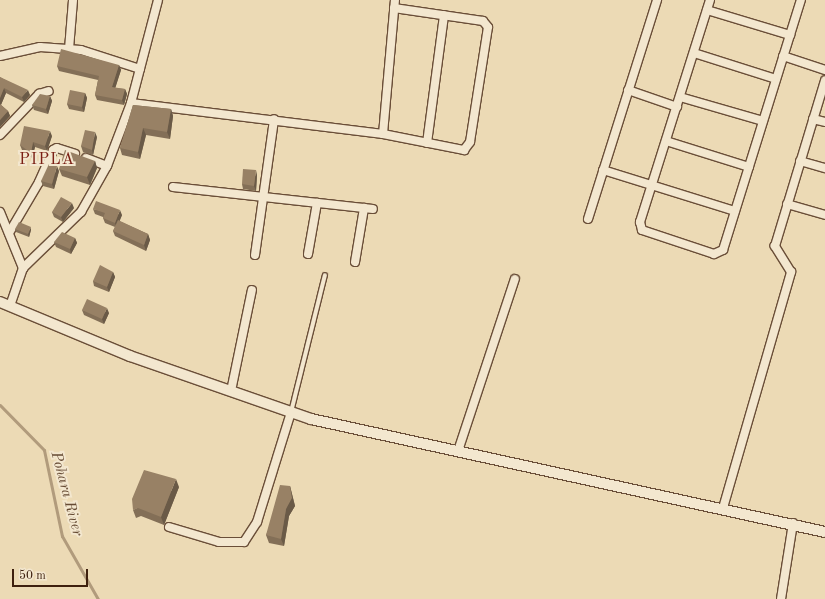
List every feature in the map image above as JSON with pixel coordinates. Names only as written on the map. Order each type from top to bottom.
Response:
[{"type":"street","points":[[69,49],[73,0]]},
{"type":"street","points":[[10,306],[23,268],[81,212],[107,166],[131,103],[158,0]]},
{"type":"street","points":[[588,219],[657,0]]},
{"type":"street","points":[[710,0],[640,222],[642,230],[714,254],[723,250],[801,0]]},
{"type":"street","points":[[131,103],[382,134],[464,150],[470,142],[488,27],[483,21],[444,15],[394,4],[382,134]]},
{"type":"street","points":[[707,10],[790,35]]},
{"type":"street","points":[[427,143],[444,15]]},
{"type":"street","points":[[0,56],[40,47],[69,49],[140,69]]},
{"type":"street","points":[[694,53],[776,80]]},
{"type":"street","points":[[783,56],[825,70]]},
{"type":"street","points":[[723,508],[791,272],[775,246],[825,80]]},
{"type":"street","points":[[628,90],[676,107]]},
{"type":"street","points":[[0,135],[39,94],[49,91]]},
{"type":"street","points":[[680,97],[763,121]]},
{"type":"street","points":[[813,119],[825,122]]},
{"type":"street","points":[[255,255],[274,120]]},
{"type":"street","points":[[666,141],[749,167]]},
{"type":"street","points":[[9,233],[39,182],[52,150],[57,148],[107,166]]},
{"type":"street","points":[[800,161],[825,168]]},
{"type":"street","points":[[603,170],[735,211]]},
{"type":"street","points":[[173,187],[373,210]]},
{"type":"street","points":[[308,254],[317,203]]},
{"type":"street","points":[[787,204],[825,215]]},
{"type":"street","points":[[355,262],[364,208]]},
{"type":"street","points":[[0,212],[23,268]]},
{"type":"street","points":[[458,451],[515,279]]},
{"type":"street","points":[[231,391],[252,290]]},
{"type":"street","points":[[0,302],[130,356],[291,412],[458,451],[793,523],[825,532]]},
{"type":"street","points":[[169,526],[219,542],[244,542],[256,522],[291,412]]},
{"type":"street","points":[[781,599],[793,523]]},
{"type":"lane","points":[[291,412],[325,275]]},
{"type":"building","points":[[61,49],[119,65],[112,87],[125,89],[122,100],[95,95],[99,76],[57,66]]},
{"type":"building","points":[[0,77],[28,90],[22,97],[4,88],[0,98]]},
{"type":"building","points":[[70,90],[85,93],[82,107],[67,104]]},
{"type":"building","points":[[40,94],[50,96],[46,109],[32,105]]},
{"type":"building","points":[[0,104],[8,111],[0,120]]},
{"type":"building","points":[[133,105],[171,109],[167,132],[143,128],[138,152],[120,148]]},
{"type":"building","points":[[24,126],[50,131],[45,146],[33,142],[31,153],[20,145]]},
{"type":"building","points":[[85,130],[95,132],[92,150],[81,146]]},
{"type":"building","points":[[65,150],[95,161],[87,177],[59,169]]},
{"type":"building","points":[[49,164],[57,166],[52,184],[41,181]]},
{"type":"building","points":[[243,169],[256,170],[254,186],[242,184]]},
{"type":"building","points":[[61,197],[72,203],[61,217],[52,212]]},
{"type":"building","points":[[96,201],[120,210],[115,223],[103,218],[105,213],[93,209]]},
{"type":"building","points":[[118,220],[148,234],[144,245],[113,231]]},
{"type":"building","points":[[19,222],[31,227],[28,234],[15,229]]},
{"type":"building","points":[[62,232],[75,238],[70,249],[54,242]]},
{"type":"building","points":[[100,265],[113,272],[107,287],[93,281]]},
{"type":"building","points":[[87,299],[107,308],[102,319],[82,310]]},
{"type":"building","points":[[144,470],[176,479],[161,517],[138,508],[133,510],[132,499]]},
{"type":"building","points":[[280,485],[290,486],[292,498],[286,509],[281,539],[266,535]]},
{"type":"waterway","name":"Pohara River","points":[[0,405],[44,450],[62,536],[98,599]]},
{"type":"district","name":"PIPLA","points":[[47,160]]}]
